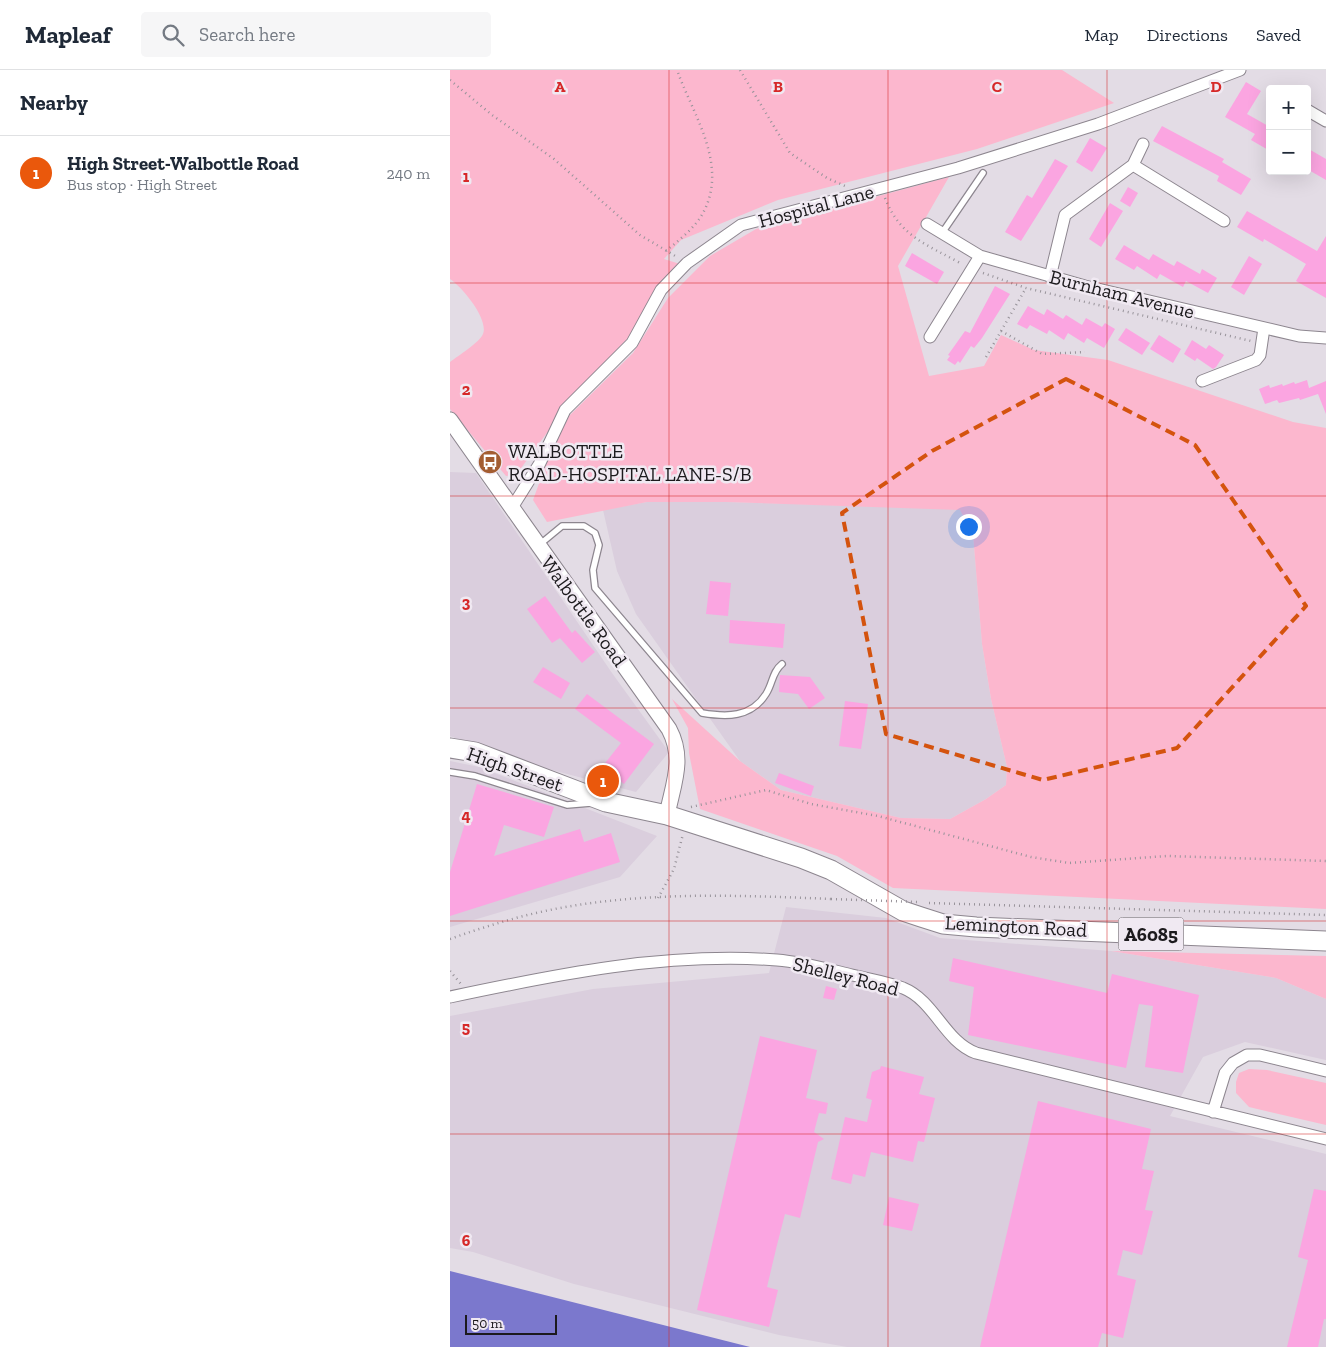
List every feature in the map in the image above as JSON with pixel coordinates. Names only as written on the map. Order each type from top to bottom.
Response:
[{"type":"main road","name":"High Street","points":[[450,748],[475,752],[606,802],[666,815]]},
{"type":"main road","name":"Lemington Road","points":[[666,815],[685,815],[831,870],[903,910],[943,924],[976,928],[1326,941]]},
{"type":"street","name":"Hospital Lane","points":[[513,506],[540,463],[565,410],[632,343],[661,290],[688,263],[741,225],[958,168],[1098,124],[1240,70]]},
{"type":"street","points":[[1311,112],[1326,120]]},
{"type":"street","points":[[1050,277],[1065,215],[1133,166],[1143,144]]},
{"type":"street","points":[[1133,166],[1224,221]]},
{"type":"street","name":"Burnham Avenue","points":[[927,224],[980,256],[1050,277],[1299,336],[1326,338]]},
{"type":"street","points":[[930,337],[980,256]]},
{"type":"street","points":[[1202,381],[1256,360],[1260,355],[1264,328]]},
{"type":"street","name":"Walbottle Road","points":[[453,429],[513,506],[537,546],[669,728],[675,740],[678,765],[666,815]]},
{"type":"street","name":"Shelley Road","points":[[450,997],[599,968],[648,963],[732,958],[795,963],[904,988],[921,1000],[962,1046],[976,1053],[1326,1139]]},
{"type":"street","points":[[1214,1112],[1225,1073],[1233,1063],[1247,1055],[1260,1055],[1326,1070]]},
{"type":"lane","points":[[942,233],[983,173]]},
{"type":"lane","points":[[537,546],[562,526],[584,526],[595,533],[600,545],[593,570],[595,588],[702,713],[721,716],[737,715],[754,708],[766,694],[775,669],[782,664]]},
{"type":"lane","points":[[450,772],[475,776],[567,805],[606,802]]},
{"type":"path","points":[[666,252],[695,224],[703,213],[710,195],[713,164],[698,120],[677,70]]},
{"type":"path","points":[[740,70],[790,153],[827,178],[862,194]]},
{"type":"path","points":[[450,80],[492,115],[554,158],[640,235],[666,252],[688,263]]},
{"type":"path","points":[[986,356],[1026,288]]},
{"type":"path","points":[[1001,330],[1042,354],[1085,352]]},
{"type":"path","points":[[658,898],[674,869],[685,815],[766,790],[811,804],[878,816],[1052,861],[1090,862],[1167,856],[1326,861]]},
{"type":"path","points":[[450,939],[505,921],[545,911],[597,902],[712,895],[1326,915]]},
{"type":"path","points":[[450,971],[467,993]]},
{"type":"highlighted area","points":[[1066,379],[1195,445],[1306,606],[1177,748],[1043,780],[886,734],[842,513],[932,451]]},
{"type":"shaded area","points":[[450,70],[1062,70],[1114,103],[977,149],[778,200],[681,240],[664,259],[680,264],[629,337],[561,408],[549,430],[516,475],[506,476],[450,409],[450,362],[478,341],[483,334],[484,328],[482,320],[473,304],[450,279]]},
{"type":"shaded area","points":[[949,177],[898,266],[929,376],[984,366],[1001,335],[1034,350],[1108,360],[1293,422],[1326,428],[1326,909],[893,888],[837,856],[700,809],[689,753],[688,728],[672,699],[740,761],[781,790],[901,818],[950,819],[986,799],[1006,785],[1007,767],[991,699],[982,644],[973,534],[960,510],[726,502],[647,502],[547,522],[533,500],[549,456],[569,416],[633,353],[668,298],[710,256],[756,229]]},
{"type":"shaded area","points":[[450,472],[476,473],[612,673],[669,752],[636,792],[525,763],[450,736]]},
{"type":"shaded area","points":[[647,502],[726,502],[960,509],[973,534],[982,644],[991,699],[1007,767],[1006,785],[986,799],[950,819],[901,818],[781,790],[740,761],[636,614],[617,571],[603,510]]},
{"type":"shaded area","points":[[450,761],[479,767],[657,836],[620,877],[450,927]]},
{"type":"shaded area","points":[[786,907],[886,918],[940,938],[1111,951],[1276,978],[1326,999],[1326,1060],[1245,1042],[1203,1057],[1170,1116],[1326,1154],[1326,1347],[847,1347],[779,1335],[574,1284],[473,1252],[450,1248],[450,1016],[593,989],[769,973]]},
{"type":"shaded area","points":[[1111,951],[1326,956],[1326,999],[1276,978]]},
{"type":"shaded area","points":[[1249,1069],[1267,1070],[1326,1083],[1326,1125],[1249,1107],[1236,1093],[1236,1082],[1239,1073]]},
{"type":"shaded area","points":[[450,1271],[750,1347],[450,1347]]},
{"type":"building","points":[[1246,82],[1261,91],[1247,114],[1266,125],[1266,149],[1251,140],[1255,134],[1225,117]]},
{"type":"building","points":[[1162,126],[1224,159],[1222,162],[1251,179],[1241,195],[1217,181],[1219,176],[1153,141]]},
{"type":"building","points":[[1090,138],[1107,148],[1092,172],[1076,162]]},
{"type":"building","points":[[1311,150],[1326,159],[1326,180],[1311,171]]},
{"type":"building","points":[[1055,159],[1068,166],[1021,241],[1005,232],[1027,195],[1032,198]]},
{"type":"building","points":[[1128,187],[1138,193],[1130,207],[1120,201]]},
{"type":"building","points":[[1110,203],[1123,211],[1101,247],[1089,239]]},
{"type":"building","points":[[1247,211],[1317,251],[1326,236],[1326,298],[1296,281],[1306,264],[1264,239],[1263,242],[1237,227]]},
{"type":"building","points":[[1124,245],[1149,260],[1153,254],[1174,266],[1177,261],[1200,274],[1202,269],[1217,278],[1208,293],[1186,281],[1183,287],[1160,274],[1157,279],[1137,266],[1134,270],[1115,259]]},
{"type":"building","points":[[912,253],[944,272],[937,284],[905,266]]},
{"type":"building","points":[[1249,256],[1262,264],[1244,295],[1231,287]]},
{"type":"building","points":[[995,286],[1010,294],[982,338],[974,348],[971,346],[960,363],[958,361],[955,365],[947,360],[950,356],[948,355],[965,331],[970,333]]},
{"type":"building","points":[[1028,306],[1044,315],[1047,309],[1063,319],[1066,315],[1082,325],[1086,318],[1102,327],[1105,323],[1115,329],[1104,348],[1087,338],[1084,343],[1068,333],[1064,340],[1049,330],[1047,334],[1030,325],[1027,329],[1017,324]]},
{"type":"building","points":[[1126,328],[1150,343],[1142,355],[1118,340]]},
{"type":"building","points":[[1159,335],[1181,349],[1173,363],[1150,349]]},
{"type":"building","points":[[1192,340],[1206,349],[1209,345],[1224,355],[1216,367],[1213,369],[1197,358],[1195,361],[1184,354]]},
{"type":"building","points":[[1307,380],[1309,388],[1326,381],[1326,414],[1318,394],[1300,400],[1299,398],[1279,403],[1277,400],[1265,404],[1259,389],[1269,385],[1270,388]]},
{"type":"building","points":[[710,581],[731,583],[728,616],[706,614]]},
{"type":"building","points":[[545,596],[572,633],[575,630],[595,652],[582,663],[560,638],[552,643],[527,609]]},
{"type":"building","points":[[730,620],[785,624],[783,648],[729,643]]},
{"type":"building","points":[[543,667],[570,683],[561,699],[533,682]]},
{"type":"building","points":[[780,675],[810,677],[825,698],[809,709],[798,694],[779,692]]},
{"type":"building","points":[[587,694],[654,744],[624,784],[602,767],[621,743],[575,709]]},
{"type":"building","points":[[845,701],[868,704],[861,749],[839,746]]},
{"type":"building","points":[[779,773],[814,786],[811,796],[775,783]]},
{"type":"building","points":[[477,784],[554,807],[544,837],[504,825],[494,856],[580,829],[584,842],[611,833],[620,862],[450,916],[450,872]]},
{"type":"building","points":[[953,958],[1107,993],[1112,974],[1199,995],[1183,1073],[1145,1067],[1153,1006],[1139,1004],[1126,1068],[968,1035],[974,987],[949,981]]},
{"type":"building","points":[[826,986],[837,989],[834,1000],[823,998]]},
{"type":"building","points":[[760,1036],[817,1050],[806,1098],[828,1103],[826,1114],[819,1113],[814,1132],[824,1139],[818,1142],[800,1218],[785,1214],[767,1287],[778,1290],[769,1327],[697,1310]]},
{"type":"building","points":[[881,1066],[924,1077],[919,1094],[935,1098],[924,1142],[918,1141],[913,1162],[871,1152],[865,1177],[853,1174],[851,1184],[831,1179],[845,1117],[867,1122],[872,1100],[866,1098],[872,1072],[880,1069]]},
{"type":"building","points":[[1038,1101],[1151,1129],[1142,1169],[1154,1171],[1145,1210],[1153,1211],[1142,1255],[1123,1250],[1117,1275],[1136,1280],[1123,1338],[1102,1333],[1098,1347],[980,1347]]},
{"type":"building","points":[[1314,1189],[1326,1191],[1326,1319],[1324,1319],[1318,1347],[1287,1347],[1308,1260],[1298,1257]]},
{"type":"building","points":[[889,1197],[919,1204],[912,1231],[883,1225]]},
{"type":"place","name":"WALBOTTLE ROAD-HOSPITAL LANE-S/B","points":[[490,462]]},
{"type":"place","name":"High Street-Walbottle Road","points":[[603,781]]}]
